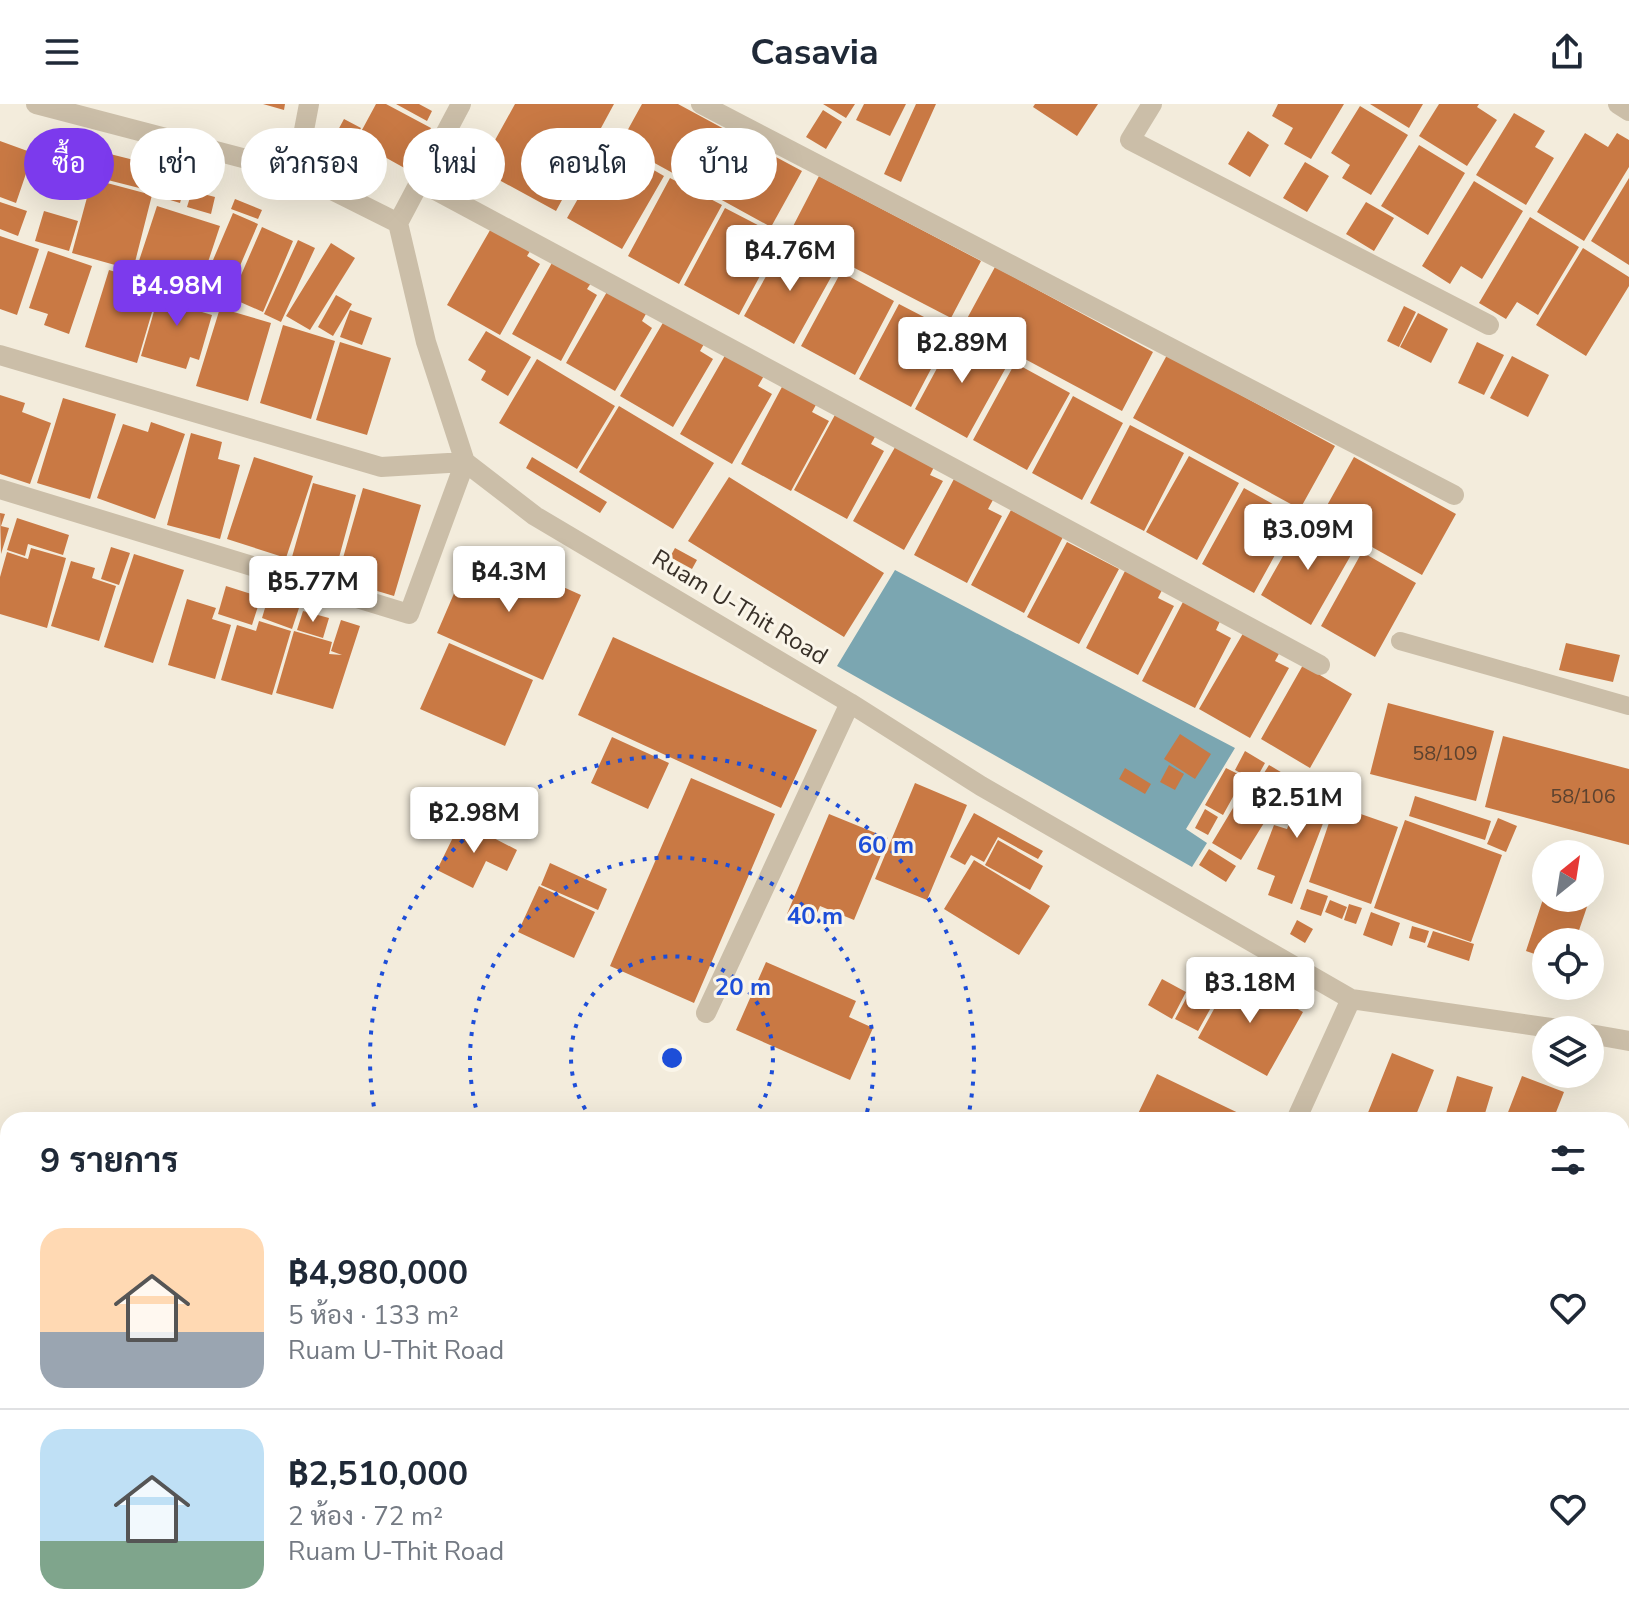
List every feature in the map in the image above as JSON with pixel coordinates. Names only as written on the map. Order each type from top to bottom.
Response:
[{"type":"street","points":[[36,104],[241,157]]},
{"type":"street","points":[[120,125],[123,104]]},
{"type":"street","points":[[304,128],[309,104]]},
{"type":"street","points":[[449,128],[461,104]]},
{"type":"street","points":[[701,104],[1454,495]]},
{"type":"street","points":[[1152,104],[1130,140],[1489,325]]},
{"type":"street","points":[[1618,104],[1629,111]]},
{"type":"street","points":[[352,200],[398,223]]},
{"type":"street","points":[[0,489],[409,614],[465,462],[426,342],[398,223],[412,200]]},
{"type":"street","points":[[454,200],[1320,665]]},
{"type":"street","points":[[0,355],[381,467],[465,462]]},
{"type":"street","name":"Ruam U-Thit Road","points":[[465,462],[535,516],[850,703],[981,786],[1351,999],[1532,1025]]},
{"type":"street","points":[[706,1013],[850,703]]},
{"type":"street","points":[[1300,1112],[1351,999]]},
{"type":"street","points":[[1604,1037],[1629,1041]]},
{"type":"lane","points":[[1400,641],[1629,706]]},
{"type":"water","points":[[895,570],[1235,748],[1186,829],[1207,843],[1192,867],[837,666]]},
{"type":"building","points":[[263,104],[285,104],[284,110]]},
{"type":"building","points":[[376,104],[386,104],[431,128],[403,128],[403,167],[387,158],[387,128],[363,128]]},
{"type":"building","points":[[396,104],[419,104],[432,111],[427,121]]},
{"type":"building","points":[[515,104],[614,104],[601,128],[521,128],[521,192],[505,183],[505,128],[502,128]]},
{"type":"building","points":[[642,104],[678,104],[722,128],[671,128],[671,172],[655,163],[655,128],[629,128]]},
{"type":"building","points":[[823,104],[855,104],[846,118]]},
{"type":"building","points":[[864,104],[906,104],[890,136],[856,120]]},
{"type":"building","points":[[916,104],[936,104],[901,182],[884,174]]},
{"type":"building","points":[[1035,104],[1098,104],[1077,136],[1033,107]]},
{"type":"building","points":[[1278,104],[1344,104],[1311,159],[1284,144],[1293,128],[1272,116]]},
{"type":"building","points":[[1370,104],[1423,104],[1409,128]]},
{"type":"building","points":[[1439,104],[1479,104],[1477,107],[1497,120],[1467,166],[1419,136]]},
{"type":"building","points":[[1360,106],[1408,135],[1371,195],[1342,178],[1350,165],[1331,153]]},
{"type":"building","points":[[823,110],[842,122],[826,149],[806,137]]},
{"type":"building","points":[[1514,113],[1545,131],[1535,147],[1554,158],[1526,205],[1476,175]]},
{"type":"building","points":[[344,119],[361,128],[339,128]]},
{"type":"building","points":[[1248,131],[1269,145],[1250,177],[1228,164]]},
{"type":"building","points":[[1585,133],[1608,147],[1617,133],[1629,140],[1629,167],[1584,241],[1537,212]]},
{"type":"building","points":[[0,141],[24,150],[24,179],[16,203],[0,197]]},
{"type":"building","points":[[1419,145],[1465,173],[1428,235],[1381,206]]},
{"type":"building","points":[[114,155],[130,159],[130,186],[114,182]]},
{"type":"building","points":[[777,157],[802,171],[771,227],[722,200],[777,200]]},
{"type":"building","points":[[1305,162],[1329,176],[1307,212],[1283,198]]},
{"type":"building","points":[[655,171],[664,176],[655,192]]},
{"type":"building","points":[[819,176],[981,261],[951,318],[789,234]]},
{"type":"building","points":[[670,178],[671,200],[712,200],[722,205],[679,284],[628,256]]},
{"type":"building","points":[[1629,178],[1629,265],[1591,241]]},
{"type":"building","points":[[1474,181],[1523,211],[1482,279],[1461,266],[1450,284],[1422,266]]},
{"type":"building","points":[[114,185],[130,189],[130,200],[151,200],[133,270],[72,253],[86,200],[114,200]]},
{"type":"building","points":[[235,199],[262,210],[258,219],[231,209]]},
{"type":"building","points":[[189,200],[214,200],[211,214],[187,207]]},
{"type":"building","points":[[536,200],[562,200],[556,211]]},
{"type":"building","points":[[577,200],[650,200],[622,249],[567,218]]},
{"type":"building","points":[[0,202],[27,211],[18,236],[0,229]]},
{"type":"building","points":[[1366,202],[1394,218],[1374,251],[1346,234]]},
{"type":"building","points":[[157,206],[220,226],[201,283],[176,275],[173,285],[135,273]]},
{"type":"building","points":[[725,208],[781,237],[739,315],[684,285]]},
{"type":"building","points":[[44,211],[78,221],[69,251],[35,241]]},
{"type":"building","points":[[233,213],[258,224],[224,303],[199,293]]},
{"type":"building","points":[[1530,217],[1579,247],[1538,315],[1517,302],[1506,319],[1479,303]]},
{"type":"building","points":[[493,225],[532,248],[527,256],[540,264],[500,335],[447,305]]},
{"type":"building","points":[[262,227],[293,241],[263,312],[231,298]]},
{"type":"building","points":[[0,236],[39,249],[17,315],[0,309]]},
{"type":"building","points":[[298,240],[315,248],[281,322],[264,314]]},
{"type":"building","points":[[785,242],[835,270],[794,344],[744,316]]},
{"type":"building","points":[[331,243],[355,258],[310,330],[286,316]]},
{"type":"building","points":[[1583,248],[1629,277],[1629,286],[1586,356],[1536,325]]},
{"type":"building","points":[[48,251],[92,266],[69,334],[44,325],[48,314],[29,308]]},
{"type":"building","points":[[553,261],[591,283],[587,289],[597,295],[561,361],[512,334]]},
{"type":"building","points":[[995,267],[1153,352],[1122,411],[963,326]]},
{"type":"building","points":[[109,270],[160,285],[137,363],[85,347]]},
{"type":"building","points":[[841,272],[894,301],[855,375],[801,346]]},
{"type":"building","points":[[162,284],[206,297],[202,312],[212,315],[199,360],[190,357],[186,369],[141,356]]},
{"type":"building","points":[[608,290],[647,312],[642,321],[652,328],[615,391],[566,363]]},
{"type":"building","points":[[336,295],[352,304],[333,336],[318,327]]},
{"type":"building","points":[[899,304],[951,331],[911,407],[859,379]]},
{"type":"building","points":[[1404,306],[1416,312],[1399,347],[1387,341]]},
{"type":"building","points":[[220,308],[271,323],[248,401],[196,386]]},
{"type":"building","points":[[350,310],[372,318],[362,345],[340,337]]},
{"type":"building","points":[[1418,313],[1448,329],[1431,363],[1400,347]]},
{"type":"building","points":[[664,321],[704,344],[700,351],[713,359],[673,427],[620,396]]},
{"type":"building","points":[[283,325],[335,341],[311,419],[260,403]]},
{"type":"building","points":[[486,331],[531,357],[508,396],[481,380],[486,371],[468,360]]},
{"type":"building","points":[[956,333],[1009,362],[967,438],[915,409]]},
{"type":"building","points":[[340,342],[391,358],[367,435],[316,420]]},
{"type":"building","points":[[1477,342],[1504,355],[1484,395],[1458,383]]},
{"type":"building","points":[[727,352],[765,374],[758,386],[772,394],[732,464],[680,434]]},
{"type":"building","points":[[1167,355],[1335,446],[1300,509],[1133,418]]},
{"type":"building","points":[[1512,356],[1549,375],[1528,417],[1490,398]]},
{"type":"building","points":[[537,359],[615,406],[577,469],[499,423]]},
{"type":"building","points":[[1015,363],[1070,393],[1027,470],[973,440]]},
{"type":"building","points":[[783,385],[817,403],[812,412],[829,421],[791,491],[741,464]]},
{"type":"building","points":[[0,395],[25,403],[22,412],[51,423],[30,484],[0,474]]},
{"type":"building","points":[[1073,396],[1123,423],[1082,500],[1032,473]]},
{"type":"building","points":[[63,398],[116,414],[90,499],[37,483]]},
{"type":"building","points":[[619,406],[714,463],[673,529],[579,472]]},
{"type":"building","points":[[836,413],[876,435],[871,444],[884,451],[847,519],[794,490]]},
{"type":"building","points":[[151,422],[185,434],[155,519],[97,498],[123,424],[148,432]]},
{"type":"building","points":[[1130,425],[1184,453],[1144,531],[1090,503]]},
{"type":"building","points":[[191,433],[222,442],[218,459],[240,465],[220,539],[167,525]]},
{"type":"building","points":[[898,442],[936,463],[930,475],[943,481],[904,550],[853,521]]},
{"type":"building","points":[[1189,456],[1239,483],[1197,560],[1146,532]]},
{"type":"building","points":[[254,457],[313,476],[286,558],[227,539]]},
{"type":"building","points":[[532,457],[607,502],[600,513],[526,468]]},
{"type":"building","points":[[1354,457],[1456,514],[1422,575],[1320,518]]},
{"type":"building","points":[[729,477],[884,573],[844,637],[688,541]]},
{"type":"building","points":[[955,477],[994,498],[988,509],[1002,516],[967,583],[914,555]]},
{"type":"building","points":[[313,483],[356,495],[334,576],[290,564]]},
{"type":"building","points":[[363,488],[421,505],[394,596],[337,579]]},
{"type":"building","points":[[1244,488],[1296,517],[1254,593],[1202,564]]},
{"type":"building","points":[[1011,510],[1063,537],[1024,613],[971,585]]},
{"type":"building","points":[[0,513],[5,514],[1,526],[9,528],[1,554]]},
{"type":"building","points":[[17,518],[69,535],[63,555],[28,544],[25,556],[7,550]]},
{"type":"building","points":[[1304,519],[1355,548],[1311,625],[1261,595]]},
{"type":"building","points":[[1067,542],[1119,569],[1079,644],[1027,617]]},
{"type":"building","points":[[111,547],[130,553],[119,585],[101,579]]},
{"type":"building","points":[[474,547],[581,595],[543,680],[437,633]]},
{"type":"building","points":[[31,548],[66,558],[47,628],[0,614],[0,577],[7,552],[28,559]]},
{"type":"building","points":[[675,548],[697,560],[692,569],[670,557]]},
{"type":"building","points":[[1362,552],[1416,583],[1375,657],[1321,626]]},
{"type":"building","points":[[134,554],[184,570],[153,663],[104,647]]},
{"type":"building","points":[[71,561],[95,568],[92,578],[116,586],[99,641],[51,626]]},
{"type":"building","points":[[1125,571],[1162,590],[1158,598],[1174,606],[1138,675],[1086,648]]},
{"type":"building","points":[[226,586],[261,597],[252,625],[218,614]]},
{"type":"building","points":[[268,598],[299,608],[292,629],[262,618]]},
{"type":"building","points":[[187,599],[216,608],[212,619],[231,625],[215,679],[168,665]]},
{"type":"building","points":[[1184,600],[1221,619],[1216,630],[1231,638],[1195,708],[1142,681]]},
{"type":"building","points":[[303,611],[329,618],[323,638],[297,630]]},
{"type":"building","points":[[341,620],[360,626],[333,709],[276,693],[294,631],[332,642],[329,654],[342,655],[331,651]]},
{"type":"building","points":[[259,621],[291,631],[272,695],[221,680],[237,625],[256,631]]},
{"type":"building","points":[[1245,630],[1281,650],[1275,661],[1289,668],[1250,738],[1199,709]]},
{"type":"building","points":[[613,637],[817,730],[781,808],[578,715]]},
{"type":"building","points":[[449,643],[533,680],[505,746],[420,709]]},
{"type":"building","points":[[1566,643],[1620,655],[1613,682],[1559,670]]},
{"type":"building","points":[[1303,665],[1352,694],[1310,768],[1261,739]]},
{"type":"building","points":[[1388,703],[1494,731],[1476,801],[1370,774]]},
{"type":"building","points":[[1180,734],[1211,754],[1195,779],[1164,759]]},
{"type":"building","points":[[1503,736],[1629,769],[1629,845],[1485,807]]},
{"type":"building","points":[[612,737],[669,763],[648,809],[591,783]]},
{"type":"building","points":[[1245,751],[1265,763],[1255,781],[1235,770]]},
{"type":"building","points":[[1169,765],[1184,774],[1175,790],[1160,782]]},
{"type":"building","points":[[1269,765],[1294,780],[1283,799],[1257,784]]},
{"type":"building","points":[[1125,768],[1151,784],[1145,794],[1119,779]]},
{"type":"building","points":[[1226,768],[1244,777],[1223,815],[1205,805]]},
{"type":"building","points":[[1308,776],[1337,787],[1292,904],[1268,895],[1275,876],[1257,869],[1274,825],[1287,829]]},
{"type":"building","points":[[691,778],[775,814],[694,1003],[610,966]]},
{"type":"building","points":[[1244,781],[1282,803],[1277,813],[1272,810],[1241,860],[1212,843],[1242,793],[1239,791]]},
{"type":"building","points":[[915,783],[967,805],[927,900],[875,879]]},
{"type":"building","points":[[1415,796],[1491,821],[1485,840],[1409,816]]},
{"type":"building","points":[[1335,805],[1398,827],[1371,904],[1309,882]]},
{"type":"building","points":[[1205,809],[1218,817],[1208,835],[1195,828]]},
{"type":"building","points":[[974,813],[1043,851],[1038,859],[998,837],[984,862],[971,855],[965,865],[950,857]]},
{"type":"building","points":[[829,814],[888,838],[854,920],[820,906],[812,925],[787,914]]},
{"type":"building","points":[[1498,818],[1517,826],[1506,852],[1487,844]]},
{"type":"building","points":[[1405,820],[1502,855],[1471,942],[1374,908]]},
{"type":"building","points":[[461,821],[517,850],[507,871],[486,861],[473,888],[437,870]]},
{"type":"building","points":[[998,840],[1043,866],[1030,890],[985,865]]},
{"type":"building","points":[[1209,849],[1236,866],[1226,882],[1199,865]]},
{"type":"building","points":[[974,860],[1050,906],[1019,955],[944,909]]},
{"type":"building","points":[[550,863],[607,889],[598,910],[541,885]]},
{"type":"building","points":[[539,886],[595,912],[574,958],[518,932]]},
{"type":"building","points":[[1307,889],[1328,896],[1321,916],[1300,909]]},
{"type":"building","points":[[1330,900],[1347,907],[1342,919],[1325,912]]},
{"type":"building","points":[[1349,904],[1362,908],[1356,924],[1344,920]]},
{"type":"building","points":[[1371,912],[1400,923],[1392,946],[1363,935]]},
{"type":"building","points":[[1539,912],[1585,912],[1580,928],[1534,928]]},
{"type":"building","points":[[1297,920],[1313,929],[1305,943],[1290,934]]},
{"type":"building","points":[[1412,926],[1429,931],[1425,943],[1409,938]]},
{"type":"building","points":[[1433,931],[1474,944],[1469,961],[1427,947]]},
{"type":"building","points":[[1532,933],[1532,953],[1526,951]]},
{"type":"building","points":[[1207,960],[1230,973],[1198,1031],[1175,1019]]},
{"type":"building","points":[[766,962],[856,1001],[849,1017],[873,1028],[850,1080],[736,1030]]},
{"type":"building","points":[[1234,973],[1303,1012],[1267,1076],[1198,1038]]},
{"type":"building","points":[[1162,979],[1186,992],[1172,1019],[1148,1005]]},
{"type":"building","points":[[1392,1053],[1434,1070],[1417,1112],[1368,1112]]},
{"type":"building","points":[[1157,1074],[1236,1112],[1139,1112]]},
{"type":"building","points":[[1457,1076],[1493,1087],[1485,1112],[1446,1112]]},
{"type":"building","points":[[1522,1076],[1532,1080],[1532,1088],[1554,1088],[1564,1092],[1556,1112],[1508,1112]]}]
